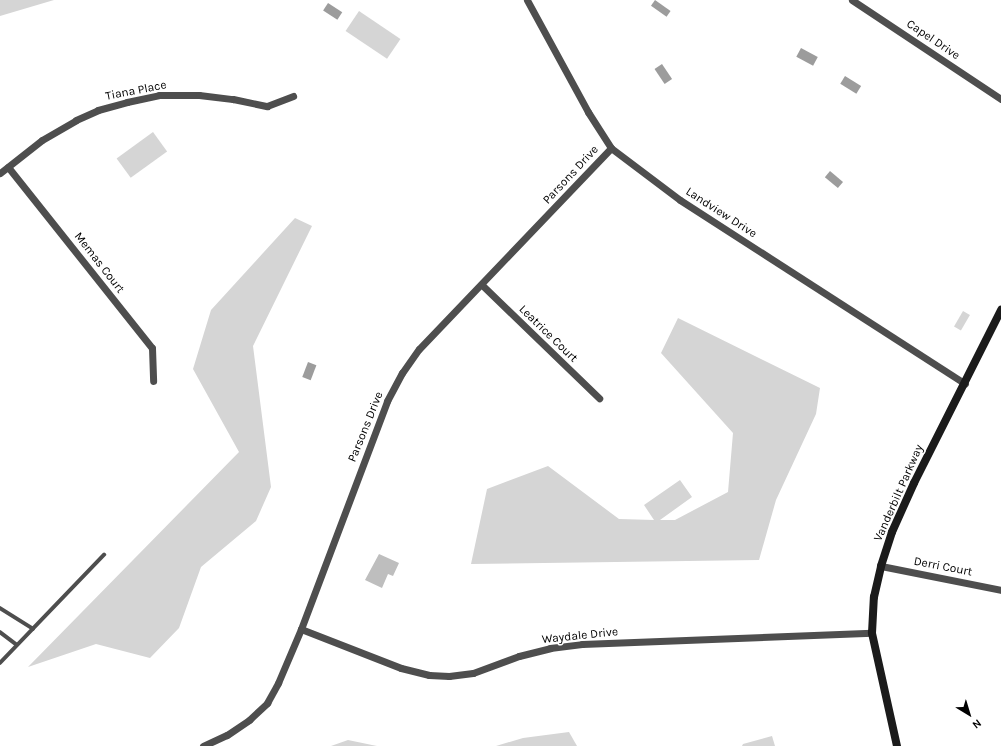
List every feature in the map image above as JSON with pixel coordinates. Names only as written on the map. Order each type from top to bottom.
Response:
[{"type":"main road","name":"Vanderbilt Parkway","points":[[897,746],[872,633],[874,597],[881,566],[892,532],[914,483],[1001,310]]},
{"type":"street","name":"Landview Drive","points":[[527,0],[588,112],[611,148],[680,200],[964,384]]},
{"type":"street","name":"Capel Drive","points":[[852,0],[1001,99]]},
{"type":"street","name":"Tiana Place","points":[[0,173],[42,140],[76,120],[98,110],[127,102],[159,95],[199,95],[233,99],[267,106],[293,96]]},
{"type":"street","name":"Parsons Drive","points":[[203,746],[227,735],[249,720],[267,702],[278,683],[301,629],[387,401],[402,373],[419,349],[482,285],[611,148]]},
{"type":"street","name":"Memas Court","points":[[8,167],[152,348],[153,381]]},
{"type":"street","name":"Leatrice Court","points":[[482,285],[599,398]]},
{"type":"street","name":"Derri Court","points":[[881,566],[1001,590]]},
{"type":"street","name":"Waydale Drive","points":[[301,629],[401,668],[428,675],[449,676],[473,673],[519,656],[550,648],[582,644],[872,633]]},
{"type":"lane","points":[[0,663],[104,555]]},
{"type":"lane","points":[[0,608],[33,629]]},
{"type":"lane","points":[[0,632],[17,645]]},
{"type":"lane","points":[[0,656],[3,659]]},
{"type":"shaded area","points":[[0,0],[54,0],[0,16]]},
{"type":"shaded area","points":[[655,0],[671,11],[667,17],[651,6]]},
{"type":"shaded area","points":[[328,3],[342,12],[337,20],[323,11]]},
{"type":"shaded area","points":[[359,11],[400,39],[387,59],[346,31]]},
{"type":"shaded area","points":[[801,48],[818,57],[813,66],[796,57]]},
{"type":"shaded area","points":[[662,64],[672,79],[665,84],[655,69]]},
{"type":"shaded area","points":[[845,76],[861,86],[856,94],[840,84]]},
{"type":"shaded area","points":[[153,132],[167,151],[131,178],[117,158]]},
{"type":"shaded area","points":[[830,171],[843,182],[838,188],[825,177]]},
{"type":"shaded area","points":[[295,218],[312,226],[253,346],[271,487],[256,521],[201,567],[179,628],[150,658],[96,644],[28,667],[239,452],[193,369],[211,310]]},
{"type":"shaded area","points":[[963,311],[970,315],[961,331],[954,327]]},
{"type":"shaded area","points":[[678,318],[820,388],[816,414],[776,500],[759,560],[471,564],[487,489],[548,466],[619,519],[654,520],[644,505],[680,480],[692,497],[660,520],[675,520],[728,492],[733,433],[661,353]]},
{"type":"shaded area","points":[[308,362],[316,365],[311,380],[302,377]]},
{"type":"shaded area","points":[[569,732],[577,746],[496,746],[523,738]]},
{"type":"shaded area","points":[[772,736],[775,746],[742,746],[743,744]]},
{"type":"shaded area","points":[[348,740],[372,745],[377,746],[331,746]]},
{"type":"building","points":[[379,554],[399,563],[393,576],[388,574],[382,588],[365,580]]}]
